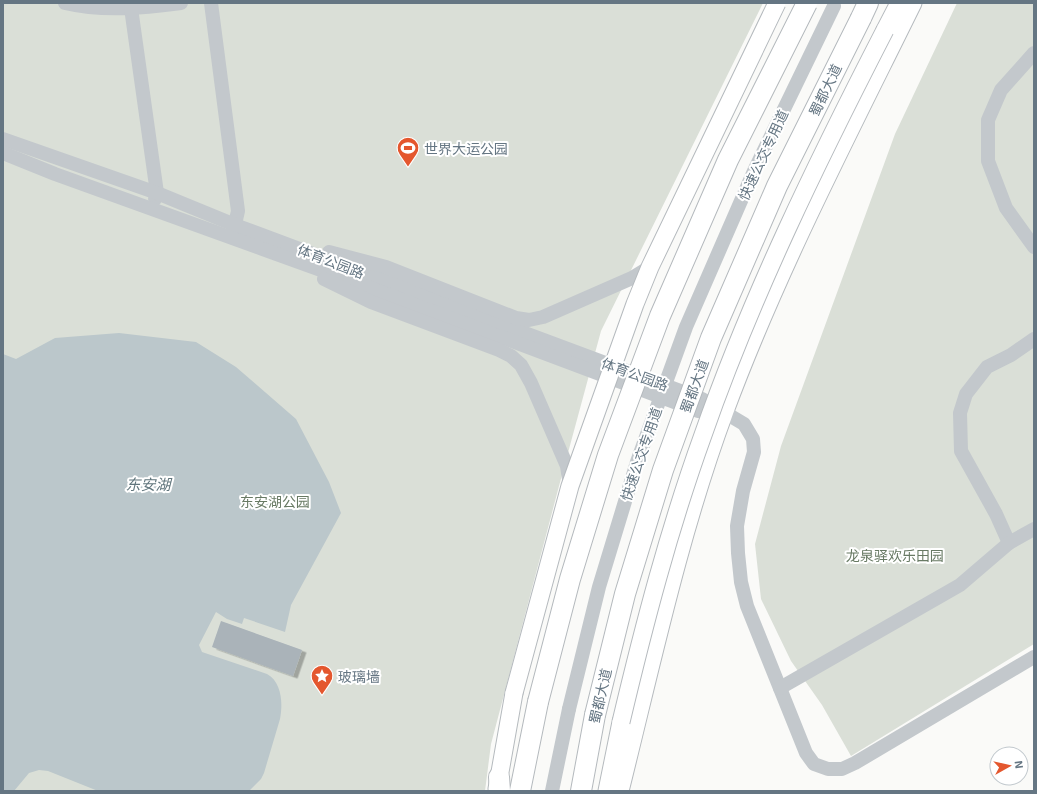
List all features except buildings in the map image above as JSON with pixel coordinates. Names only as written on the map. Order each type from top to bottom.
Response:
[{"type":"highway","points":[[520,791],[538,702],[570,579],[608,455],[660,316],[728,160],[807,3]]},
{"type":"highway","name":"蜀都大道","points":[[581,791],[595,715],[625,594],[661,477],[711,338],[777,186],[864,11]]},
{"type":"main road","points":[[499,786],[514,693],[570,486],[635,304],[650,268],[777,3]]},
{"type":"main road","points":[[607,791],[621,722],[646,618],[672,529],[703,435],[738,342],[780,244],[831,136],[899,3]]},
{"type":"main road","points":[[620,791],[665,604],[699,487],[724,413],[748,350],[818,194],[913,3]]},
{"type":"street","points":[[64,3],[106,8],[116,5],[131,8],[144,8],[181,3]]},
{"type":"street","points":[[211,3],[238,211],[233,231]]},
{"type":"street","name":"快速公交专用道","points":[[552,791],[569,709],[598,587],[637,462],[686,327],[754,171],[835,4]]},
{"type":"street","points":[[131,8],[157,193],[151,209]]},
{"type":"street","points":[[1034,53],[1001,90],[988,120],[988,161],[1006,208],[1034,247]]},
{"type":"street","name":"体育公园路","points":[[3,139],[157,193],[233,231],[698,411],[724,413]]},
{"type":"street","name":"体育公园路","points":[[3,153],[55,174],[151,209],[233,231]]},
{"type":"street","points":[[254,239],[386,267],[516,318],[529,320],[543,317],[632,278],[650,268]]},
{"type":"street","points":[[254,239],[371,302],[511,356],[521,365],[531,383],[567,466],[570,486]]},
{"type":"street","points":[[1009,543],[996,514],[961,451],[960,413],[966,394],[987,367],[1011,355],[1034,339]]},
{"type":"street","points":[[724,413],[744,424],[753,439],[754,452],[743,491],[737,526],[741,582],[747,606],[806,753],[814,764],[828,769],[842,769],[855,763],[1034,657]]},
{"type":"street","points":[[780,688],[960,585],[1009,543],[1034,529]]},
{"type":"green space","name":"东安湖公园","points":[[3,3],[763,3],[601,331],[491,744],[485,791],[3,791]]},
{"type":"green space","name":"龙泉驿欢乐田园","points":[[957,3],[1034,3],[1034,644],[851,756],[822,705],[791,661],[761,599],[755,544],[781,446],[895,134]]},
{"type":"water","name":"东安湖","points":[[119,333],[196,342],[236,367],[296,419],[329,482],[341,513],[291,605],[285,632],[244,618],[242,624],[227,619],[216,612],[199,645],[202,652],[267,674],[276,682],[281,700],[280,719],[264,773],[261,779],[249,791],[98,791],[48,771],[39,770],[29,773],[14,791],[3,791],[3,354],[16,359],[55,338]]},
{"type":"place","name":"世界大运公园","points":[[408,168]]},
{"type":"place","name":"玻璃墙","points":[[322,696]]}]
